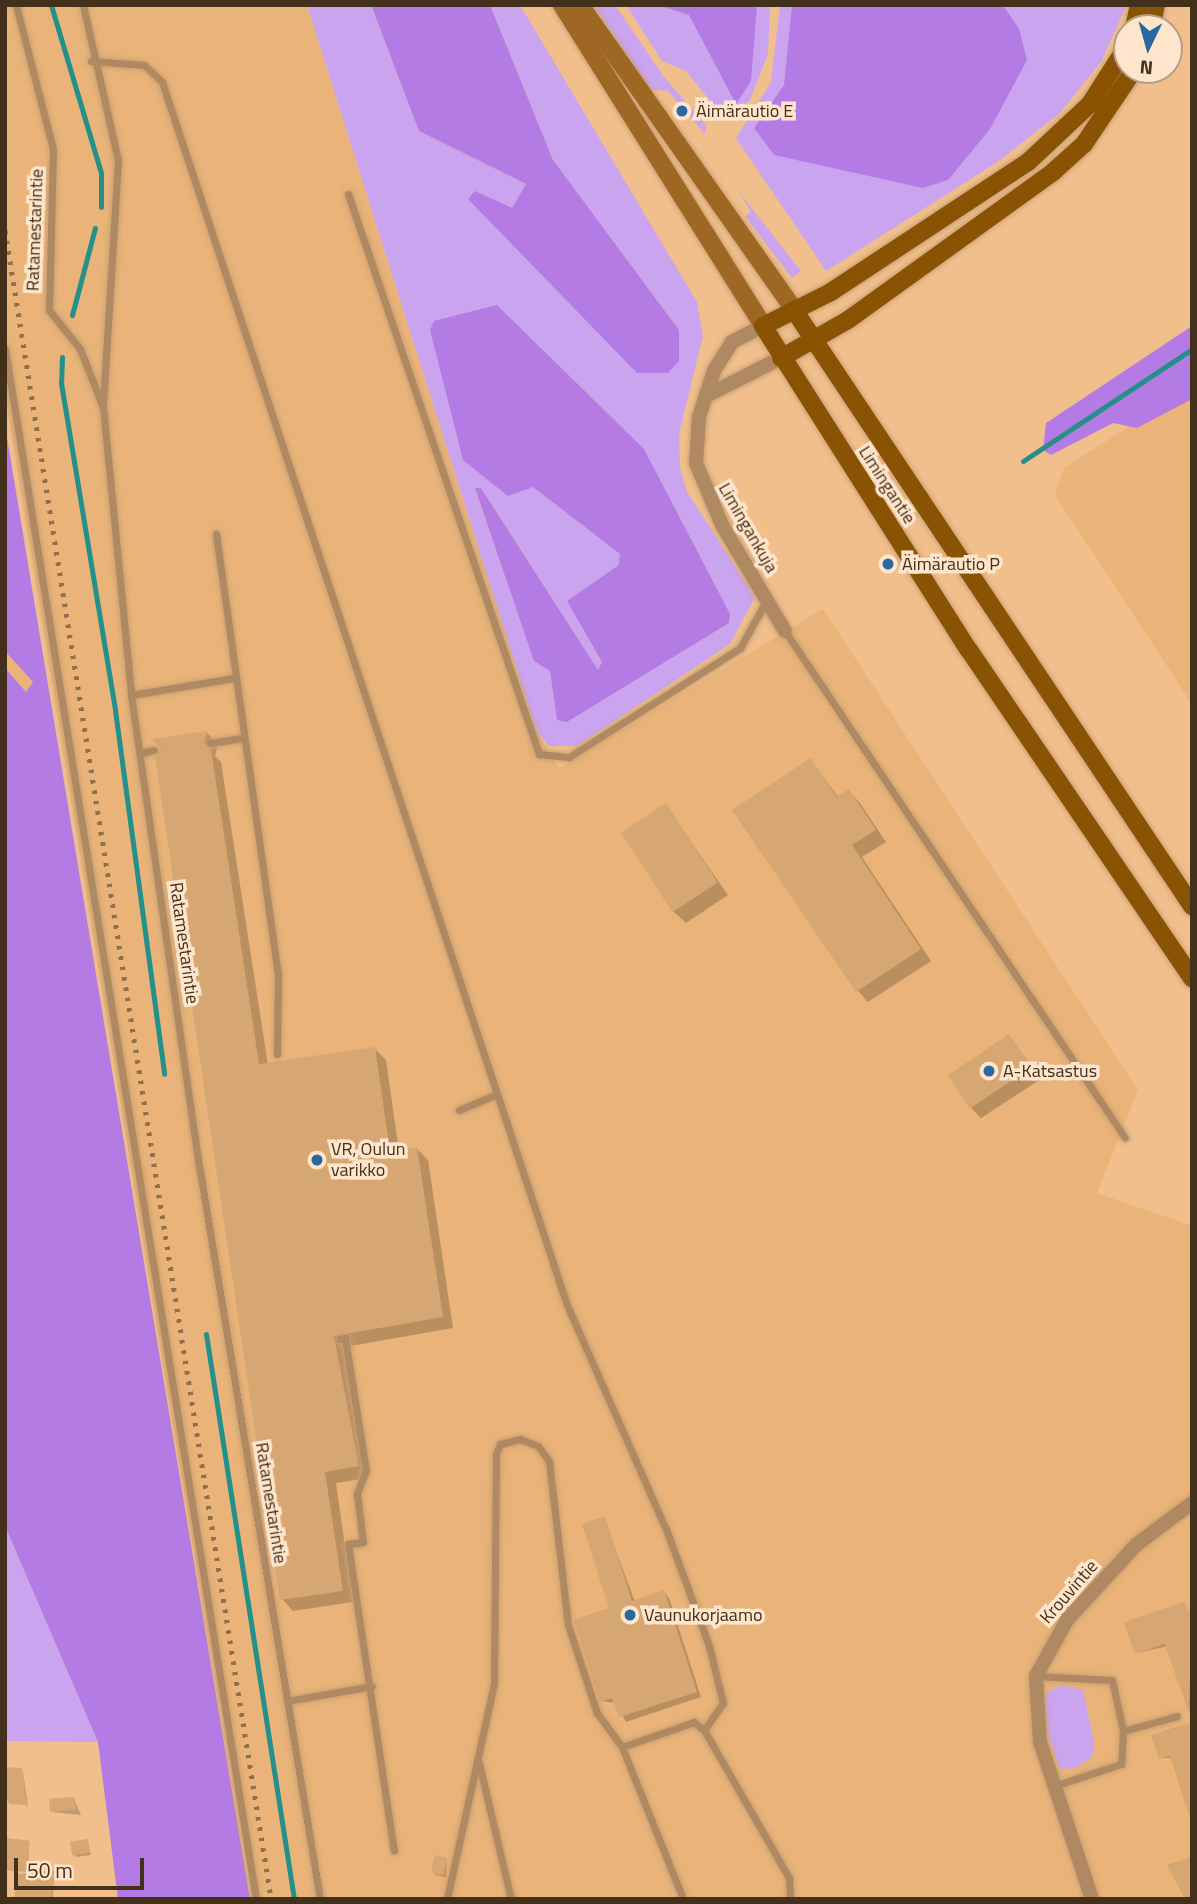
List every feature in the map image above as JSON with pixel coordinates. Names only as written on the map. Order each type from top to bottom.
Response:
[{"type":"main road","name":"Limingantie","points":[[562,5],[781,358],[969,650],[1192,978]]},
{"type":"main road","name":"Limingantie","points":[[580,5],[794,310],[1192,906]]},
{"type":"main road","points":[[763,326],[794,310],[1028,162],[1090,104],[1113,68]]},
{"type":"main road","points":[[781,358],[813,340],[1084,144],[1125,84]]},
{"type":"street","name":"Limingankuja","points":[[763,326],[732,342],[706,396],[697,434],[702,486],[785,631]]},
{"type":"street","points":[[706,396],[781,358]]},
{"type":"street","name":"Krouvintie","points":[[1036,1676],[1067,1620],[1136,1545],[1192,1503]]},
{"type":"street","points":[[1036,1676],[1040,1742],[1092,1899]]},
{"type":"lane","name":"Ratamestarintie","points":[[16,5],[52,149],[49,310],[80,349],[103,407],[131,695],[275,1595],[287,1701],[320,1899]]},
{"type":"lane","points":[[83,5],[91,61],[118,160],[103,407]]},
{"type":"lane","points":[[91,61],[144,65],[162,82],[567,1305],[666,1529],[709,1646],[723,1703],[704,1730]]},
{"type":"lane","points":[[348,194],[539,754],[569,757],[740,648],[767,600]]},
{"type":"lane","points":[[5,349],[256,1899]]},
{"type":"lane","points":[[216,534],[223,553],[234,678],[278,973],[277,1054]]},
{"type":"lane","points":[[785,631],[1125,1138]]},
{"type":"lane","points":[[131,695],[234,678]]},
{"type":"lane","points":[[210,743],[242,738]]},
{"type":"lane","points":[[140,753],[154,750]]},
{"type":"lane","points":[[459,1110],[497,1094]]},
{"type":"lane","points":[[340,1339],[345,1338],[366,1470],[357,1494],[363,1542],[348,1544],[372,1686],[394,1851]]},
{"type":"lane","points":[[447,1899],[478,1760],[498,1621],[496,1454],[500,1444],[520,1439],[538,1446],[548,1461],[568,1625],[589,1696],[622,1747],[683,1899]]},
{"type":"lane","points":[[1036,1676],[1112,1680],[1124,1731],[1121,1764],[1054,1786]]},
{"type":"lane","points":[[287,1701],[372,1686]]},
{"type":"lane","points":[[1124,1731],[1177,1716]]},
{"type":"lane","points":[[622,1747],[694,1722],[704,1730],[789,1878],[790,1899]]},
{"type":"lane","points":[[478,1760],[511,1899]]},
{"type":"shaded area","points":[[5,5],[307,5],[536,730],[559,768],[823,609],[1138,1090],[1097,1193],[1192,1226],[1192,1899],[250,1899],[5,394]]},
{"type":"shaded area","points":[[307,5],[371,5],[419,131],[526,184],[512,209],[475,191],[679,330],[553,160],[490,5],[520,5],[697,302],[703,336],[679,434],[680,467],[687,492],[755,597],[730,644],[577,746],[549,746],[536,730]],"holes":[[[497,305],[644,449],[730,614],[729,623],[567,722],[557,719],[550,671],[534,660],[475,488],[481,488],[598,670],[602,662],[567,601],[620,565],[620,554],[533,487],[467,314]]]},
{"type":"shaded area","points":[[371,5],[490,5],[553,160],[679,330],[679,361],[668,373],[637,373],[468,199],[475,191],[512,208],[526,184],[419,131]]},
{"type":"shaded area","points":[[593,5],[615,5],[664,77],[706,125],[705,134],[668,91],[649,89]]},
{"type":"shaded area","points":[[626,5],[770,5],[768,54],[750,100],[725,119],[686,71],[662,61]]},
{"type":"shaded area","points":[[658,5],[757,5],[751,81],[736,104],[689,15]]},
{"type":"shaded area","points":[[780,5],[1127,5],[1123,14],[1113,14],[1113,36],[1101,62],[1059,114],[996,163],[826,271],[736,138],[771,82]]},
{"type":"shaded area","points":[[792,5],[1003,5],[1019,29],[1027,60],[990,129],[948,180],[923,188],[774,155],[754,128],[784,85]]},
{"type":"shaded area","points":[[739,192],[801,271],[792,278],[745,216],[751,212]]},
{"type":"shaded area","points":[[497,305],[644,449],[730,614],[729,623],[567,722],[557,720],[550,671],[534,661],[475,488],[481,488],[598,670],[602,662],[567,601],[619,565],[620,554],[533,487],[508,496],[463,460],[430,330],[434,321]]},
{"type":"shaded area","points":[[1192,326],[1192,399],[1137,428],[1113,423],[1051,455],[1043,450],[1046,423]]},
{"type":"shaded area","points":[[1192,386],[1192,704],[1055,495],[1064,468]]},
{"type":"shaded area","points":[[5,425],[250,1899],[118,1899],[98,1742],[5,1526],[5,668],[26,692],[33,682],[5,651]]},
{"type":"shaded area","points":[[5,651],[33,682],[27,693],[5,668]]},
{"type":"shaded area","points":[[5,1526],[98,1742],[5,1741]]},
{"type":"shaded area","points":[[1060,1685],[1083,1690],[1094,1742],[1092,1757],[1075,1768],[1060,1769],[1047,1731],[1045,1694]]},
{"type":"building","name":"VR, Oulun varikko","points":[[208,731],[204,743],[211,749],[259,1064],[375,1047],[390,1151],[417,1147],[443,1317],[334,1336],[359,1466],[325,1472],[343,1591],[280,1600],[155,756],[160,749],[152,739]]},
{"type":"building","points":[[811,758],[837,797],[849,789],[876,830],[852,845],[921,949],[856,992],[732,810]]},
{"type":"building","points":[[666,803],[718,883],[672,912],[621,832]]},
{"type":"building","name":"A-Katsastus","points":[[1009,1034],[1031,1067],[970,1109],[948,1075]]},
{"type":"building","name":"Vaunukorjaamo","points":[[605,1516],[632,1601],[664,1590],[697,1692],[619,1717],[612,1698],[600,1702],[574,1620],[609,1608],[582,1524]]},
{"type":"building","points":[[1184,1602],[1192,1616],[1189,1714],[1165,1644],[1135,1654],[1124,1622]]},
{"type":"building","points":[[1192,1722],[1192,1814],[1189,1815],[1170,1756],[1159,1759],[1151,1735]]},
{"type":"building","points":[[5,1767],[22,1768],[27,1805],[10,1804],[5,1797]]},
{"type":"building","points":[[75,1797],[76,1810],[50,1812],[49,1799]]},
{"type":"building","points":[[7,1838],[30,1841],[26,1872],[5,1869]]},
{"type":"building","points":[[88,1839],[90,1853],[72,1855],[70,1842]]},
{"type":"building","points":[[435,1855],[448,1858],[444,1875],[431,1873]]},
{"type":"building","points":[[1192,1857],[1192,1899],[1185,1899],[1167,1865]]},
{"type":"building","points":[[55,1870],[51,1899],[14,1899],[18,1874]]},
{"type":"waterway","points":[[51,5],[101,173],[101,207]]},
{"type":"waterway","points":[[72,315],[95,228]]},
{"type":"waterway","points":[[1023,461],[1192,349]]},
{"type":"waterway","points":[[62,357],[61,383],[115,710],[164,1074]]},
{"type":"waterway","points":[[206,1334],[294,1899]]},
{"type":"railway","points":[[5,230],[271,1899]]},
{"type":"place","name":"Äimärautio E","points":[[682,111]]},
{"type":"place","name":"Äimärautio P","points":[[888,564]]},
{"type":"place","name":"A-Katsastus","points":[[989,1071]]},
{"type":"place","name":"VR, Oulun varikko","points":[[317,1160]]},
{"type":"place","name":"Vaunukorjaamo","points":[[630,1615]]}]
